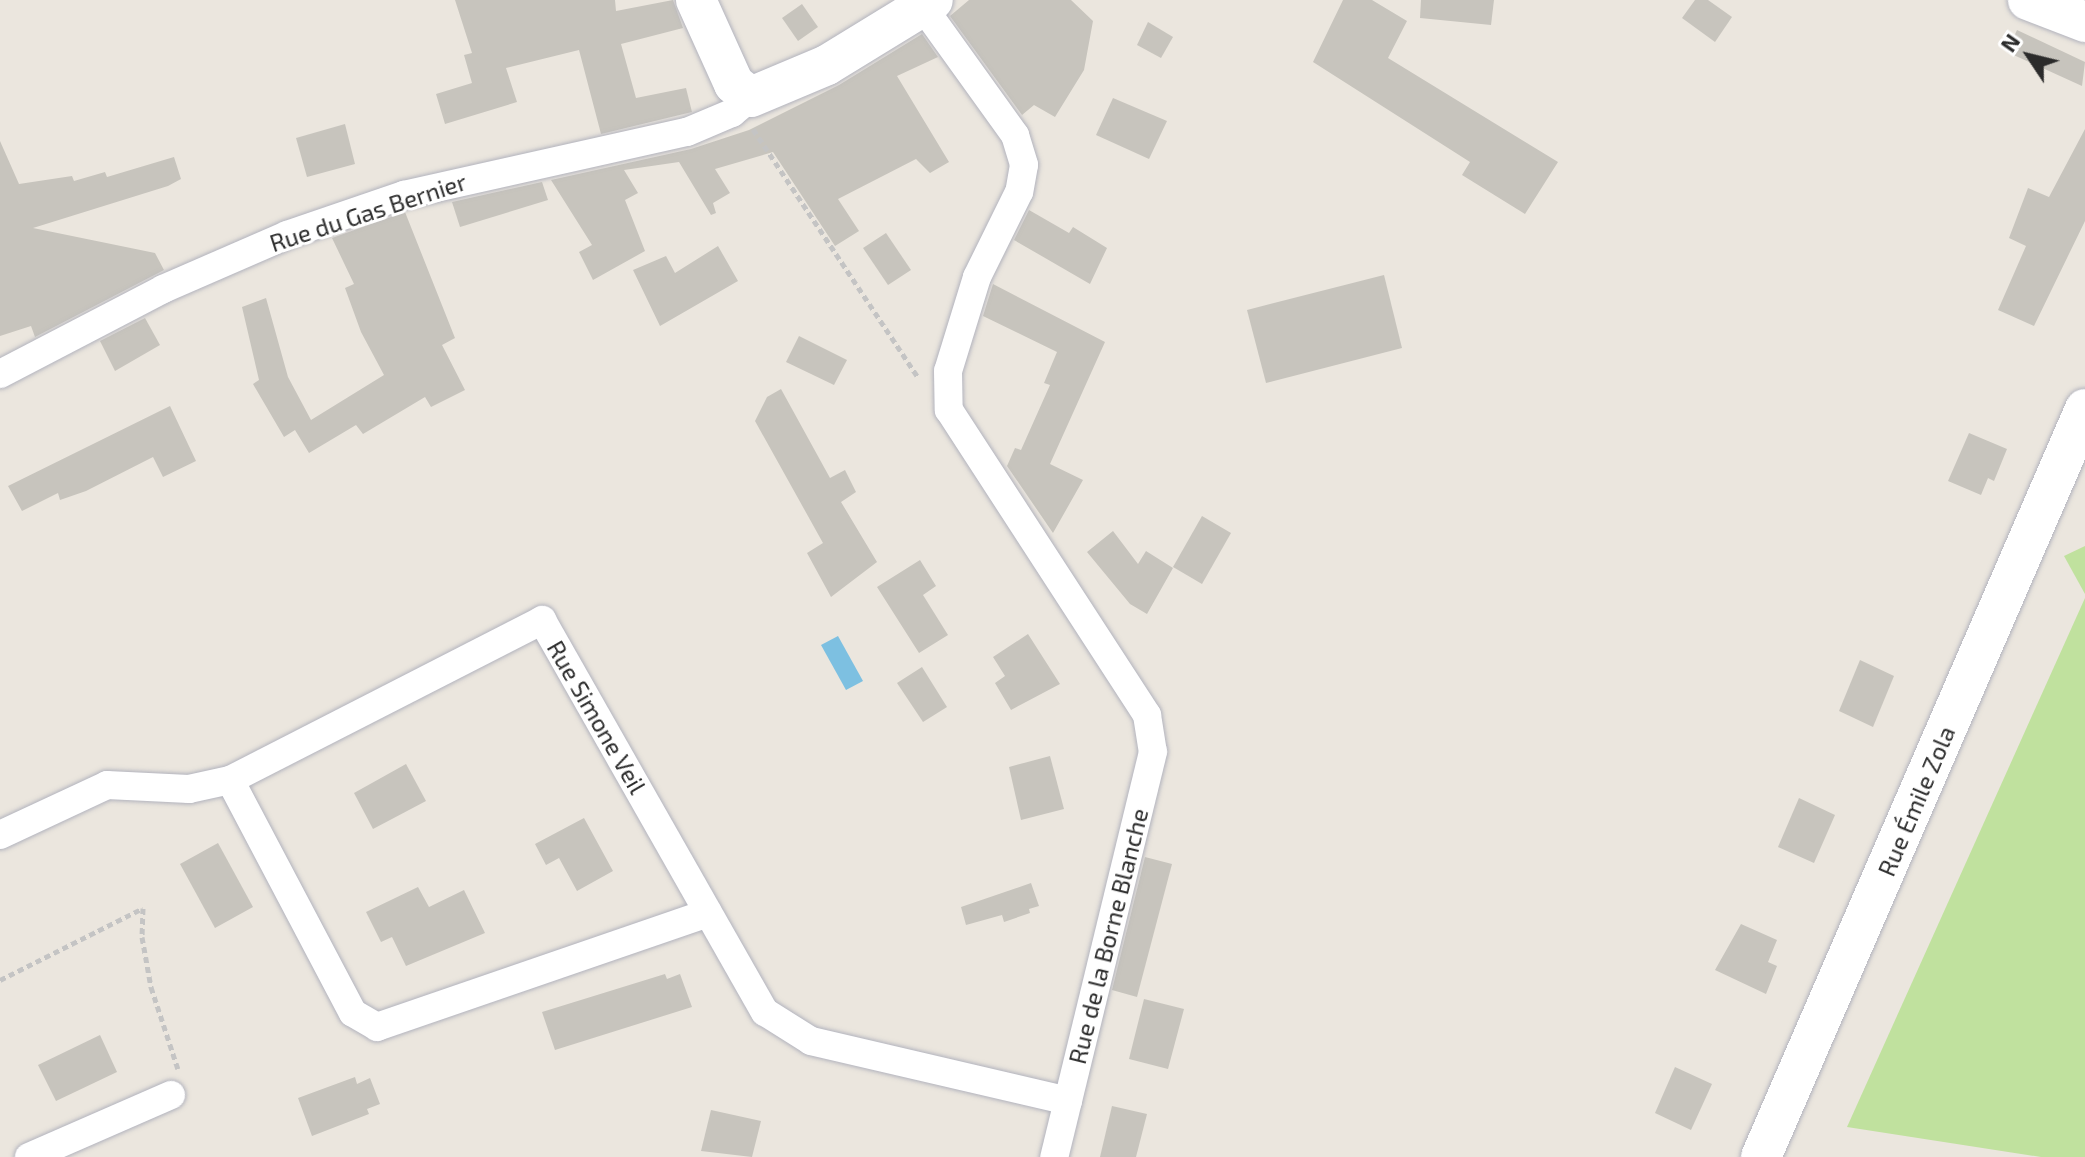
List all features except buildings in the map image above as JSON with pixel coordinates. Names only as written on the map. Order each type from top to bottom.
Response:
[{"type":"street","points":[[696,0],[734,84],[751,97],[827,65],[928,3],[1015,135],[1024,165],[1019,192],[977,277],[948,371],[949,410]]},
{"type":"street","points":[[2028,0],[2085,22]]},
{"type":"street","name":"Rue du Gas Bernier","points":[[0,374],[163,289],[287,235],[404,195],[687,132],[732,113],[751,97]]},
{"type":"street","name":"Rue de la Borne Blanche","points":[[949,410],[1147,715],[1153,752],[1054,1157]]},
{"type":"street","name":"Rue Émile Zola","points":[[1761,1157],[2078,427]]},
{"type":"street","name":"Rue Simone Veil","points":[[0,835],[107,785],[189,789],[230,780],[542,620],[765,1012],[811,1041],[1068,1101]]},
{"type":"street","points":[[230,780],[353,1013],[377,1027],[708,913]]},
{"type":"street","points":[[29,1157],[171,1095]]},
{"type":"path","points":[[751,97],[750,123],[787,187],[913,372],[949,410]]},
{"type":"path","points":[[0,980],[143,908],[142,937],[151,987],[185,1087],[171,1095]]},
{"type":"green space","points":[[2085,546],[2085,594],[2064,556]]},
{"type":"green space","points":[[2085,598],[2085,1157],[2041,1157],[1847,1127]]},
{"type":"water","points":[[838,636],[863,681],[846,690],[821,645]]}]
